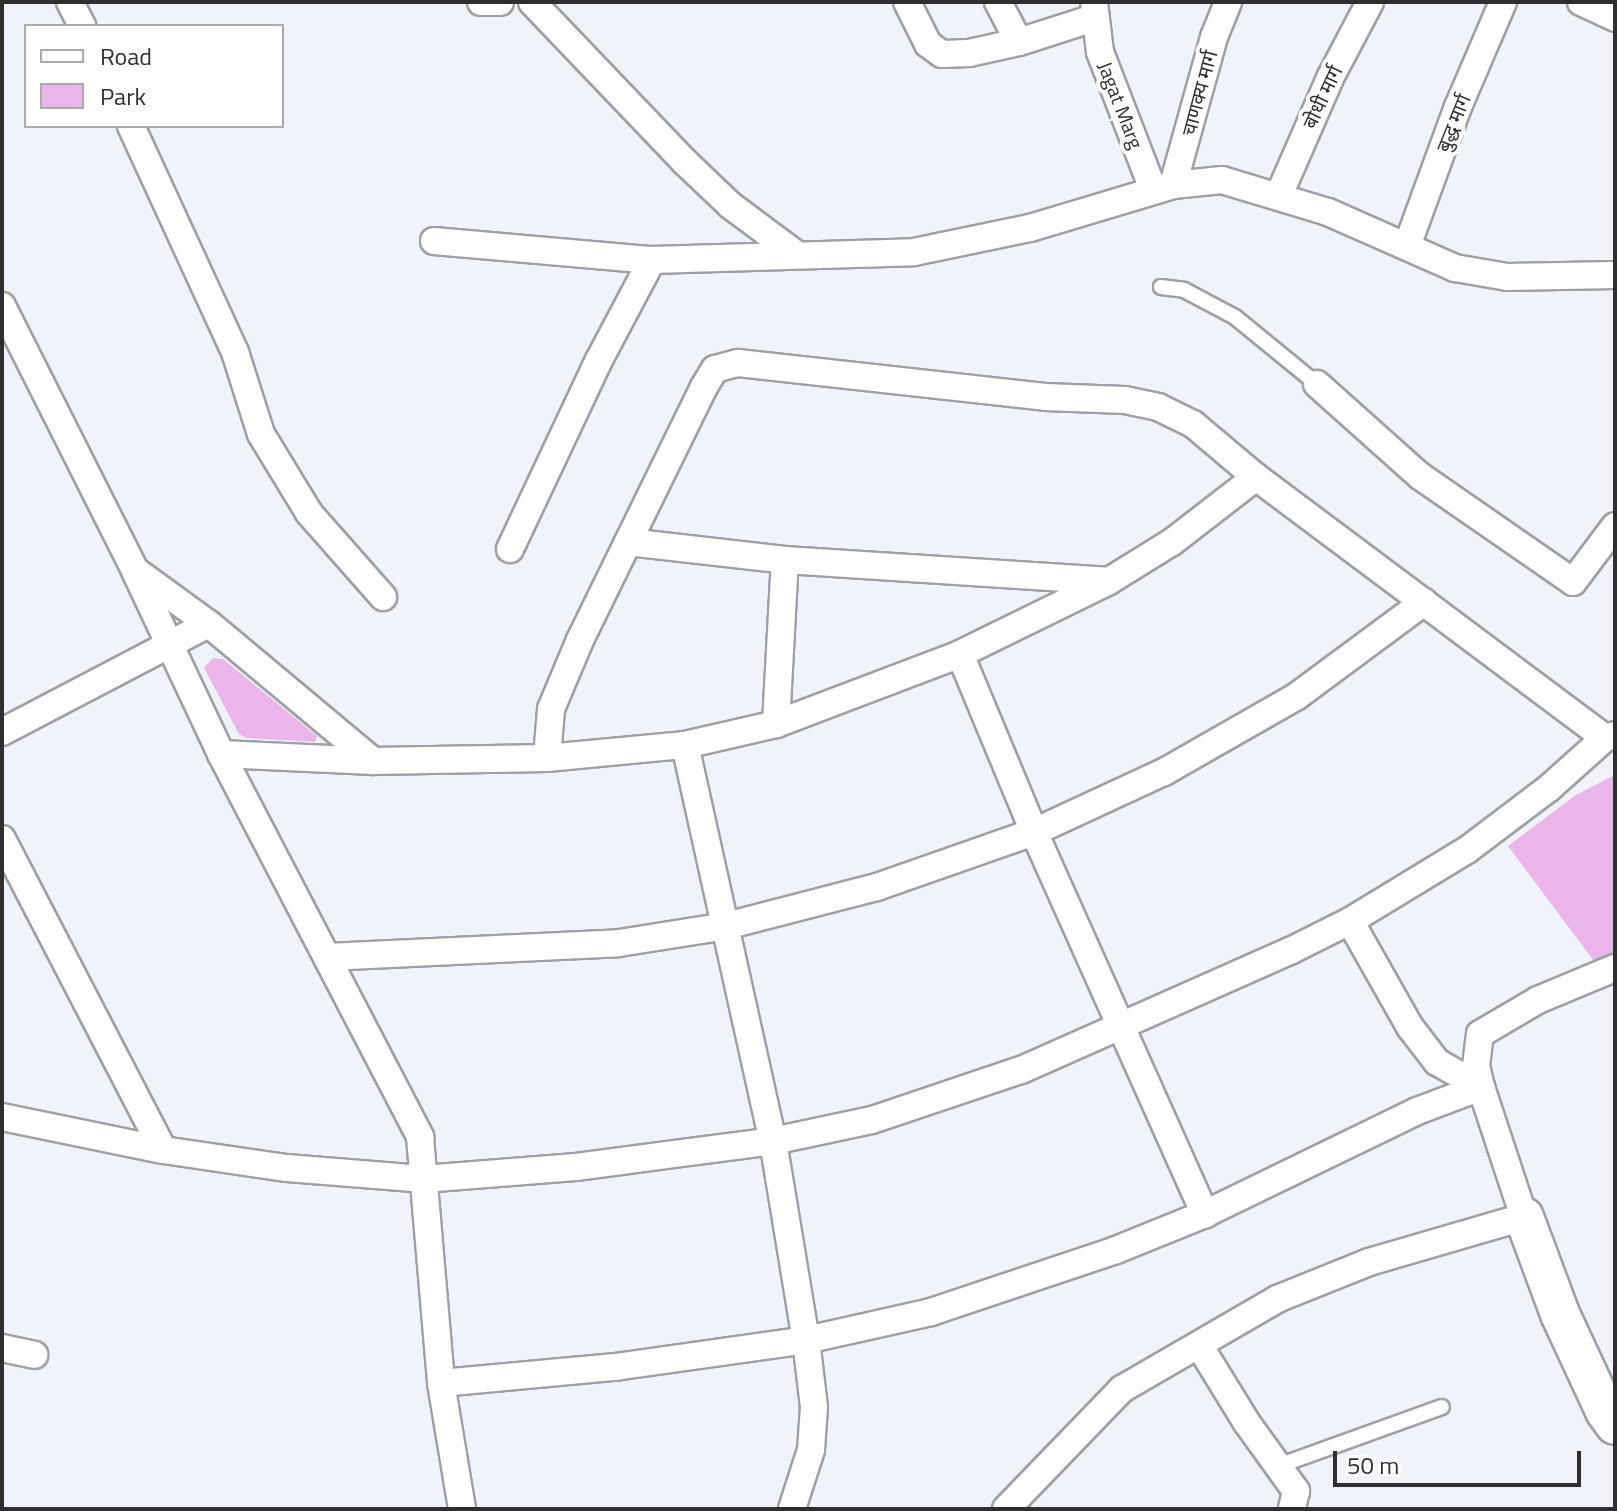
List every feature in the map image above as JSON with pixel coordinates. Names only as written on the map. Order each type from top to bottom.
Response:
[{"type":"street","points":[[70,2],[81,24]]},
{"type":"street","points":[[481,2],[500,2]]},
{"type":"street","points":[[532,2],[730,205],[797,255]]},
{"type":"street","name":"Jagat Marg","points":[[907,2],[928,44],[942,54],[969,53],[1019,42],[1094,10],[1100,52],[1163,187]]},
{"type":"street","points":[[998,2],[1019,42]]},
{"type":"street","name":"चाणक्य मार्ग","points":[[1163,187],[1228,2]]},
{"type":"street","name":"बोधी मार्ग","points":[[1279,195],[1330,78],[1370,2]]},
{"type":"street","name":"बुद्ध मार्ग","points":[[1407,246],[1458,107],[1503,2]]},
{"type":"street","points":[[1581,2],[1615,18]]},
{"type":"street","points":[[132,128],[235,352],[261,434],[309,513],[383,597]]},
{"type":"street","points":[[434,241],[652,260],[914,252],[972,242],[1163,187],[1222,180],[1279,195],[1455,268],[1482,275],[1615,275]]},
{"type":"street","points":[[510,549],[599,360],[652,260]]},
{"type":"street","points":[[2,306],[135,571],[221,754],[420,1137],[441,1383],[462,1509]]},
{"type":"street","points":[[2,1117],[163,1150],[287,1168],[423,1179],[576,1167],[773,1141],[872,1120],[1021,1070],[1122,1027],[1350,921],[1467,850],[1549,788],[1610,736],[1256,477],[1193,424],[1158,407],[1125,400],[1045,397],[738,363],[715,369],[628,542],[551,709],[547,758]]},
{"type":"street","points":[[1317,384],[1420,476],[1573,582],[1615,526]]},
{"type":"street","points":[[221,754],[373,761],[547,758],[685,745],[776,724],[960,654],[1109,581],[1172,542],[1256,477]]},
{"type":"street","points":[[628,542],[785,560],[1109,581]]},
{"type":"street","points":[[776,724],[785,560]]},
{"type":"street","points":[[135,571],[209,624],[373,761]]},
{"type":"street","points":[[327,957],[619,943],[726,926],[877,887],[1034,832],[1100,803],[1226,738],[1297,696],[1424,602]]},
{"type":"street","points":[[2,732],[209,624]]},
{"type":"street","points":[[960,654],[1034,832],[1205,1214]]},
{"type":"street","points":[[685,745],[773,1141],[806,1340],[814,1407],[811,1450],[792,1509]]},
{"type":"street","points":[[2,839],[163,1150]]},
{"type":"street","points":[[1350,921],[1410,1027],[1437,1062],[1481,1087]]},
{"type":"street","points":[[1615,968],[1538,1000],[1480,1034],[1476,1066],[1524,1217],[1560,1314],[1605,1411],[1615,1425]]},
{"type":"street","points":[[441,1383],[615,1367],[806,1340],[931,1312],[1116,1250],[1205,1214],[1417,1111],[1481,1087]]},
{"type":"street","points":[[1006,1509],[1122,1389],[1277,1299],[1319,1280],[1524,1217]]},
{"type":"street","points":[[1199,1345],[1296,1491],[1292,1509]]},
{"type":"street","points":[[2,1348],[34,1355]]},
{"type":"lane","points":[[1161,287],[1184,290],[1235,317],[1317,384]]},
{"type":"lane","points":[[1278,1466],[1442,1407]]},
{"type":"green space","points":[[213,658],[223,659],[317,736],[315,742],[246,738],[239,734],[204,668]]},
{"type":"green space","points":[[1615,775],[1615,957],[1600,969],[1508,846],[1576,795]]}]
